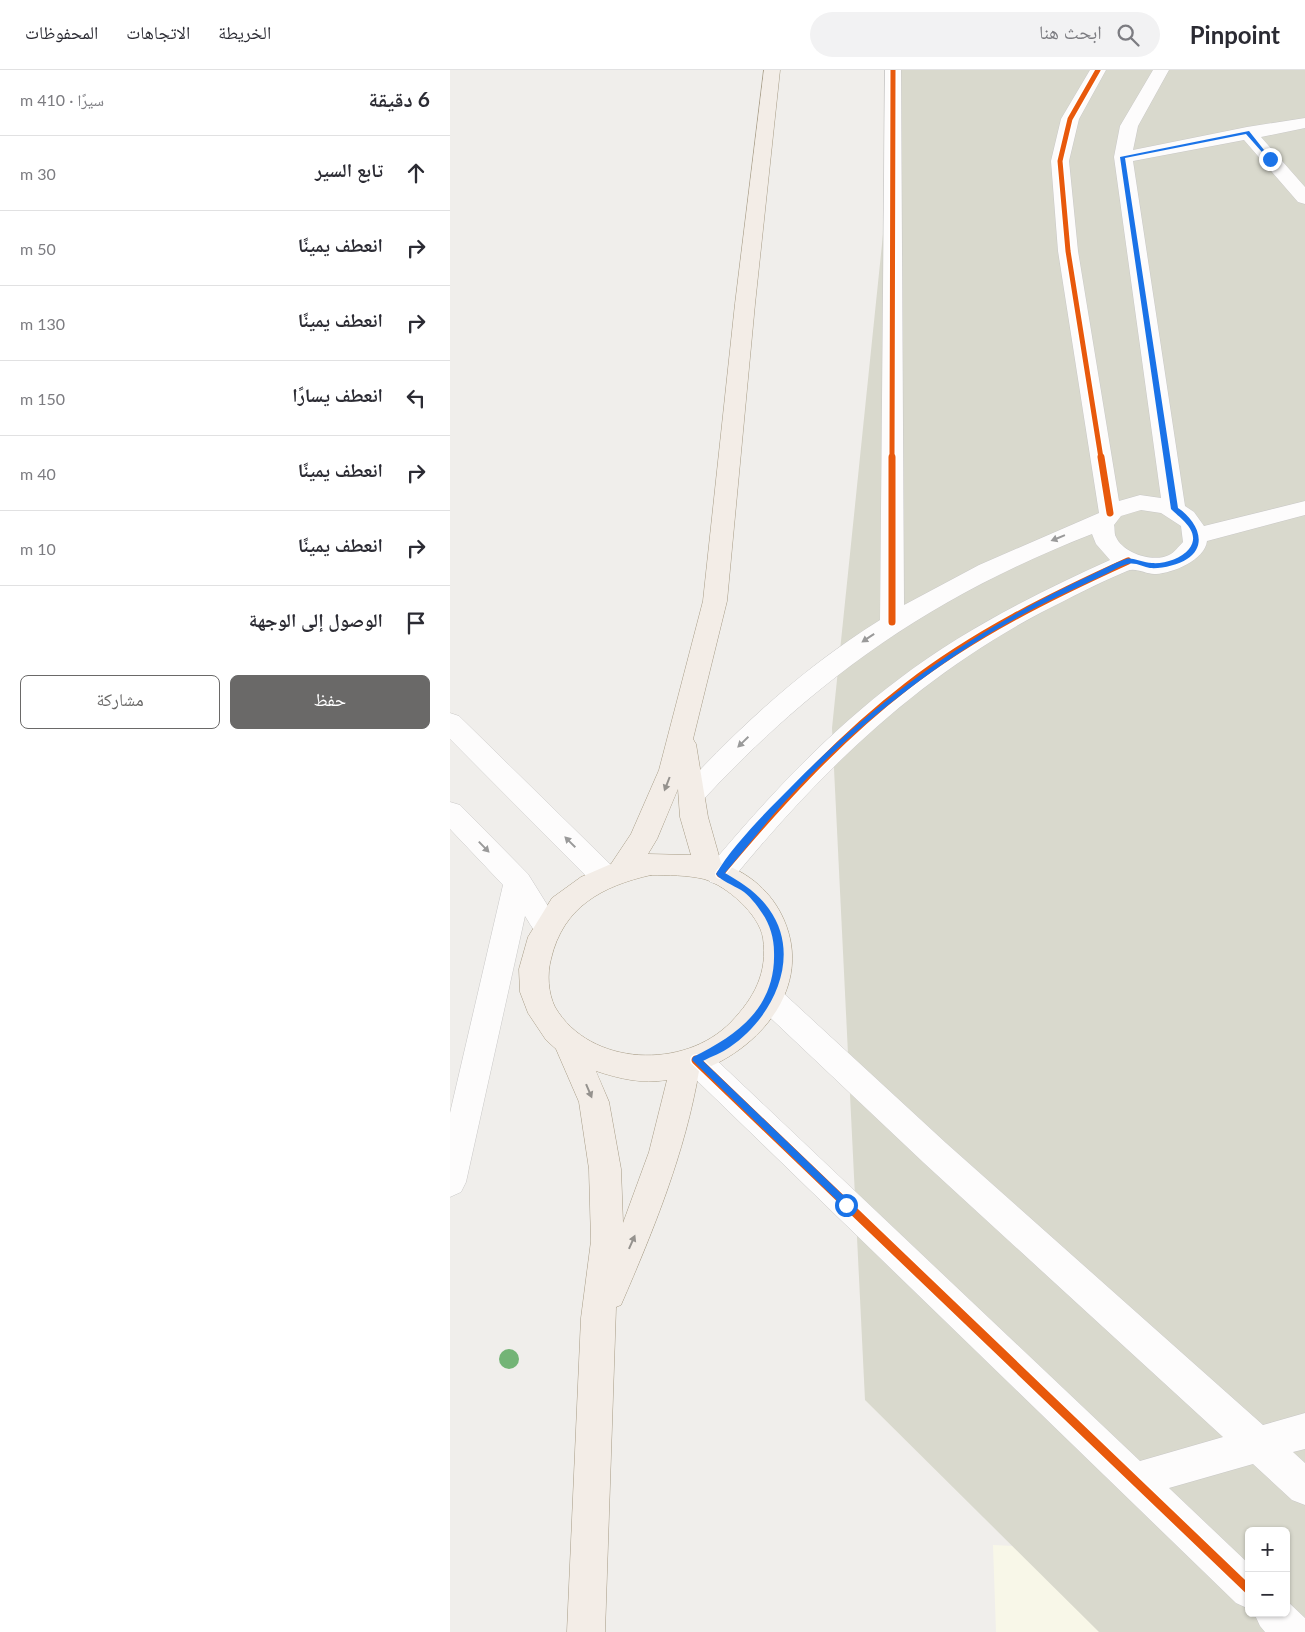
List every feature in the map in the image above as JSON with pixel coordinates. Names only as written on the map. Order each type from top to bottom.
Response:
[{"type":"main road","points":[[614,874],[643,839],[672,770],[682,737],[715,601],[744,304],[772,70]]},
{"type":"main road","points":[[682,737],[694,818],[714,872]]},
{"type":"main road","points":[[570,1046],[604,1062],[644,1069],[691,1062],[727,1045],[752,1024],[770,999],[779,969],[778,939],[766,912],[746,889],[714,872],[671,864],[652,864],[614,874],[571,898],[547,927],[534,958],[534,990],[546,1021],[570,1046],[594,1102],[605,1169],[607,1241],[598,1318],[586,1632]]},
{"type":"main road","points":[[598,1318],[636,1233],[665,1155],[691,1062]]},
{"type":"street","points":[[892,70],[892,622]]},
{"type":"street","points":[[692,795],[730,755],[808,683],[892,622],[974,575],[1107,517],[1123,506],[1140,502],[1163,505],[1174,509],[1190,521],[1196,536],[1195,544],[1191,551],[1175,562],[1152,566],[1128,561],[1118,556],[1105,543],[1102,536],[1107,517],[1068,251],[1060,161],[1070,120],[1098,70]]},
{"type":"street","points":[[1160,70],[1129,126],[1122,157],[1174,509]]},
{"type":"street","points":[[1122,157],[1247,132],[1305,123]]},
{"type":"street","points":[[1247,132],[1305,198]]},
{"type":"street","points":[[1196,536],[1305,508]]},
{"type":"street","points":[[714,872],[825,756],[882,706],[940,662],[1001,624],[1064,590],[1128,561]]},
{"type":"street","points":[[450,723],[614,874]]},
{"type":"street","points":[[450,812],[518,882],[547,927]]},
{"type":"street","points":[[450,1182],[518,882]]},
{"type":"street","points":[[770,999],[942,1160],[1305,1488]]},
{"type":"street","points":[[691,1062],[1136,1480],[1245,1586]]},
{"type":"street","points":[[1136,1480],[1305,1431]]},
{"type":"street","points":[[1276,1617],[1292,1632]]},
{"type":"shaded area","points":[[900,70],[1305,70],[1305,1632],[1099,1632],[865,1400],[832,728]]},
{"type":"shaded area","points":[[993,1545],[1154,1553],[1234,1632],[996,1632]]},
{"type":"cycle path","points":[[892,622],[893,70]]},
{"type":"cycle path","points":[[1098,70],[1070,119],[1060,161],[1068,251],[1110,513]]},
{"type":"cycle path","points":[[720,874],[757,830],[816,766],[858,726],[908,685],[999,625],[1128,561]]},
{"type":"cycle path","points":[[696,1060],[1245,1586]]},
{"type":"route","points":[[846,1205],[696,1060],[727,1045],[752,1024],[770,999],[779,969],[778,939],[766,912],[746,889],[720,874],[771,811],[825,756],[882,706],[940,662],[1001,624],[1064,590],[1128,561],[1152,566],[1164,565],[1184,558],[1191,551],[1195,544],[1194,528],[1190,521],[1174,509],[1122,157],[1247,132],[1270,159]]}]
